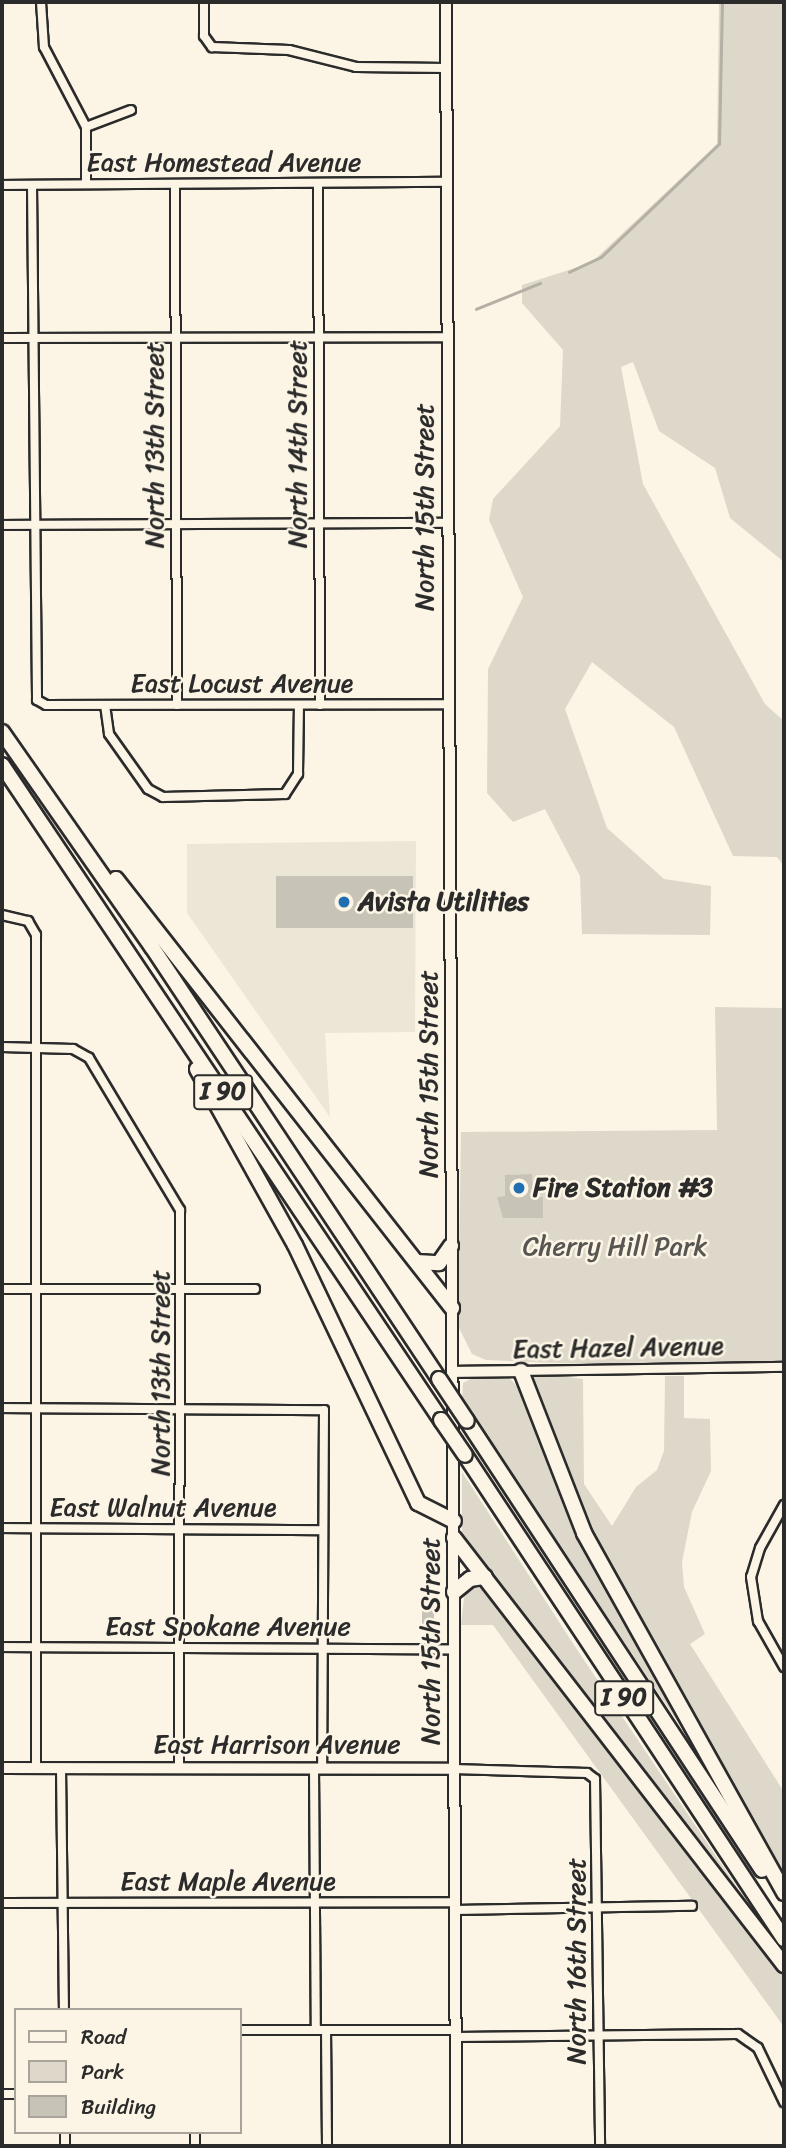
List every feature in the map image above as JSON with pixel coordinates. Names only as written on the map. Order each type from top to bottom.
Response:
[{"type":"highway","name":"I 90","points":[[2,732],[56,806],[446,1376],[467,1421],[784,1903]]},
{"type":"highway","name":"I 90","points":[[2,765],[465,1455],[784,1939]]},
{"type":"highway","name":"I 90","points":[[56,806],[452,1308]]},
{"type":"highway","points":[[167,1008],[295,1245],[418,1503],[454,1521]]},
{"type":"highway","points":[[417,1262],[439,1263],[451,1246]]},
{"type":"highway","points":[[521,1371],[584,1533],[784,1893]]},
{"type":"highway","name":"I 90","points":[[454,1538],[784,1965]]},
{"type":"highway","points":[[454,1592],[470,1579],[485,1577]]},
{"type":"main road","name":"North 15th Street","points":[[446,2],[452,1308],[446,1376],[454,1521],[456,2146]]},
{"type":"main road","name":"East Hazel Avenue","points":[[446,1376],[521,1371]]},
{"type":"main road","name":"East Harrison Avenue","points":[[2,1768],[453,1769]]},
{"type":"street","points":[[41,2],[44,47],[86,127],[86,184]]},
{"type":"street","points":[[204,2],[204,36],[212,47],[289,50],[356,68],[446,68]]},
{"type":"street","points":[[86,127],[131,110]]},
{"type":"street","name":"East Homestead Avenue","points":[[2,185],[446,182]]},
{"type":"street","points":[[32,184],[33,525]]},
{"type":"street","name":"North 13th Street","points":[[175,184],[177,705]]},
{"type":"street","name":"North 14th Street","points":[[318,184],[320,705]]},
{"type":"street","points":[[2,338],[447,337]]},
{"type":"street","points":[[2,525],[448,523]]},
{"type":"street","name":"East Locust Avenue","points":[[33,525],[37,699],[46,705],[448,704]]},
{"type":"street","points":[[105,705],[108,734],[157,795],[276,797],[292,789],[298,774],[299,705]]},
{"type":"street","points":[[2,915],[28,921],[36,935],[36,1768]]},
{"type":"street","name":"North 13th Street","points":[[2,1047],[74,1049],[89,1058],[180,1210],[182,1289],[179,1768]]},
{"type":"street","points":[[2,1289],[255,1289]]},
{"type":"street","name":"East Hazel Avenue","points":[[521,1371],[784,1367]]},
{"type":"street","points":[[2,1408],[324,1410],[323,1648],[315,1903],[316,2030]]},
{"type":"street","points":[[783,1509],[755,1559],[751,1589],[758,1621],[784,1667]]},
{"type":"street","name":"East Walnut Avenue","points":[[2,1528],[323,1530]]},
{"type":"street","name":"East Spokane Avenue","points":[[2,1647],[455,1649]]},
{"type":"street","points":[[61,1768],[64,2008]]},
{"type":"street","name":"East Harrison Avenue","points":[[453,1769],[594,1776]]},
{"type":"street","name":"North 16th Street","points":[[594,1776],[600,2146]]},
{"type":"street","name":"East Maple Avenue","points":[[2,1903],[692,1906]]},
{"type":"street","points":[[242,2030],[750,2038],[784,2102]]},
{"type":"street","points":[[326,2030],[327,2146]]},
{"type":"shaded area","points":[[416,841],[415,1032],[325,1033],[330,1117],[187,913],[187,844]]},
{"type":"green space","points":[[719,2],[784,2],[784,562],[730,518],[715,468],[659,431],[633,362],[621,367],[643,484],[765,704],[784,721],[784,866],[777,857],[733,856],[674,727],[592,662],[565,709],[607,828],[664,879],[711,886],[710,935],[582,934],[580,876],[545,809],[513,822],[487,793],[488,669],[523,597],[489,520],[493,499],[560,426],[563,350],[522,303],[522,285],[591,263],[717,144]]},
{"type":"green space","name":"Cherry Hill Park","points":[[715,1007],[784,1008],[784,1362],[605,1365],[486,1360],[472,1354],[458,1326],[461,1132],[717,1130]]},
{"type":"green space","points":[[536,1373],[583,1379],[584,1484],[612,1526],[636,1487],[657,1470],[664,1451],[665,1376],[684,1376],[684,1418],[710,1419],[711,1471],[692,1512],[682,1562],[684,1587],[705,1634],[690,1644],[784,1792],[784,1875],[606,1564],[527,1380]]},
{"type":"green space","points":[[478,1375],[507,1375],[521,1391],[578,1533],[698,1752],[462,1401],[463,1383]]},
{"type":"green space","points":[[462,1472],[576,1648],[749,1905],[462,1537]]},
{"type":"green space","points":[[477,1583],[784,1974],[784,2027],[493,1625],[461,1625],[465,1590]]},
{"type":"building","name":"Avista Utilities","points":[[276,876],[413,876],[413,928],[276,928]]},
{"type":"building","name":"Fire Station #3","points":[[532,1174],[533,1197],[543,1197],[543,1218],[503,1218],[497,1197],[505,1196],[505,1175]]},
{"type":"building","points":[[422,1600],[434,1600],[434,1630],[422,1630]]},
{"type":"waterway","points":[[569,272],[601,257],[719,144],[722,2]]},
{"type":"waterway","points":[[476,309],[540,283]]},
{"type":"place","name":"Avista Utilities","points":[[344,902]]},
{"type":"place","name":"Fire Station #3","points":[[519,1188]]}]
